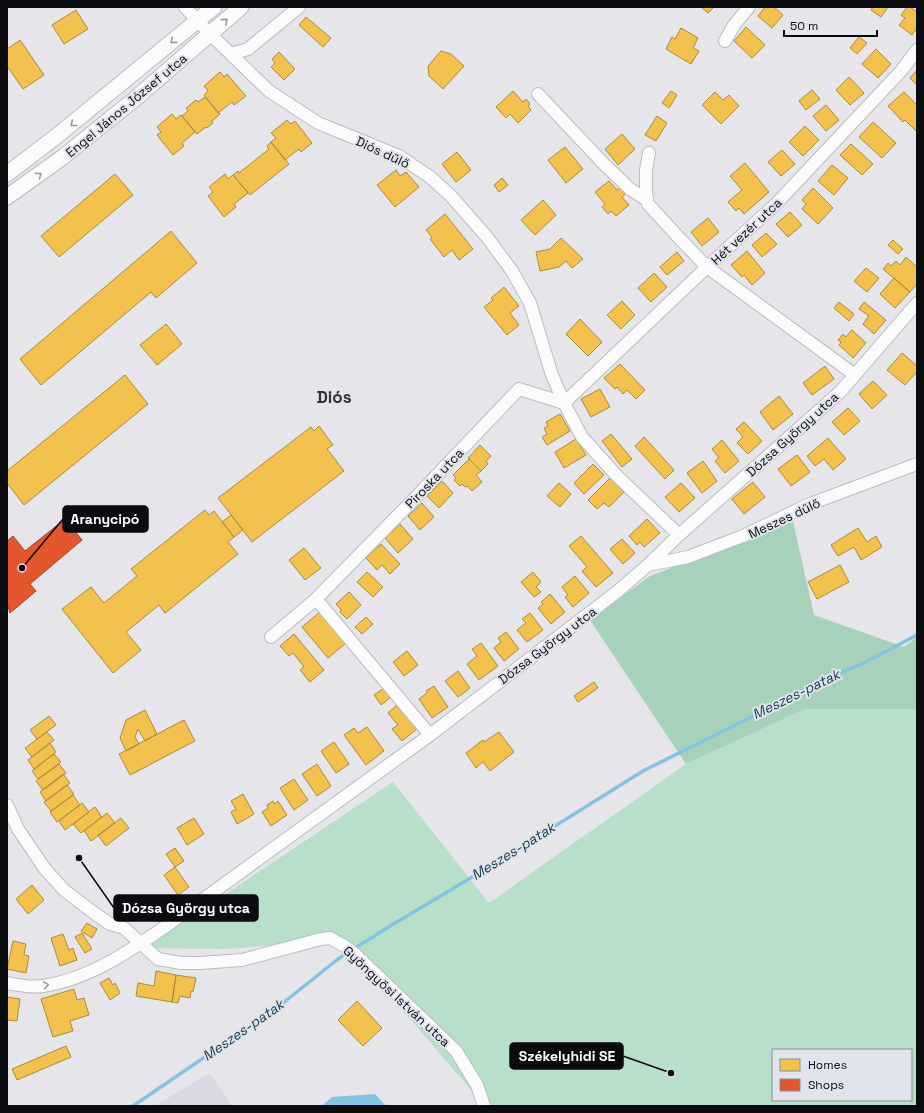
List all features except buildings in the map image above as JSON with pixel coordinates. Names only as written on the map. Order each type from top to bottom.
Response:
[{"type":"street","name":"Diós dűlő","points":[[185,7],[210,34],[269,91],[318,123],[399,156],[430,176],[450,195],[487,237],[512,271],[530,303],[552,375],[564,403]]},
{"type":"street","name":"Engel János József utca","points":[[7,174],[58,135],[214,7]]},
{"type":"street","name":"Engel János József utca","points":[[7,197],[63,158],[136,98],[242,7]]},
{"type":"street","points":[[231,54],[248,49],[299,7]]},
{"type":"street","points":[[725,41],[734,25],[749,7]]},
{"type":"street","name":"Hét vezér utca","points":[[564,403],[776,204],[891,82],[917,50]]},
{"type":"street","points":[[538,94],[602,162],[630,189],[647,200]]},
{"type":"street","points":[[649,153],[646,170],[646,193],[648,204],[681,240],[707,268],[855,375]]},
{"type":"street","name":"Dózsa György utca","points":[[140,944],[430,735],[618,591],[841,391],[917,303]]},
{"type":"street","name":"Piroska utca","points":[[316,599],[519,389],[564,403]]},
{"type":"street","points":[[564,403],[582,436],[617,476],[679,535]]},
{"type":"street","name":"Meszes dűlő","points":[[648,565],[688,557],[743,536],[810,504],[917,464]]},
{"type":"street","points":[[271,637],[316,599],[430,735]]},
{"type":"street","name":"Gyöngyösi István utca","points":[[7,805],[18,829],[45,869],[64,890],[110,924],[124,928],[158,959],[181,963],[242,960],[321,938],[330,938],[350,950],[456,1051],[477,1085],[484,1106]]},
{"type":"street","points":[[7,983],[42,986],[66,981],[108,963],[140,944]]},
{"type":"shaded area","points":[[209,1073],[233,1106],[155,1106]]},
{"type":"green space","points":[[793,521],[814,615],[904,647],[917,637],[917,709],[805,709],[686,764],[590,620],[650,576]]},
{"type":"green space","points":[[805,709],[917,709],[917,1106],[485,1106],[342,940],[226,949],[145,948],[393,782],[489,903],[686,764]]},
{"type":"water","points":[[375,1094],[386,1106],[322,1106],[332,1097]]},
{"type":"waterway","name":"Meszes-patak","points":[[133,1106],[278,1007],[338,959],[643,771],[822,680],[864,663],[917,635]]},
{"type":"place","name":"Aranycipó","points":[[22,568]]},
{"type":"place","name":"Dózsa György utca","points":[[79,858]]},
{"type":"place","name":"Székelyhidi SE","points":[[671,1073]]},
{"type":"district","name":"Diós","points":[[334,397]]}]
